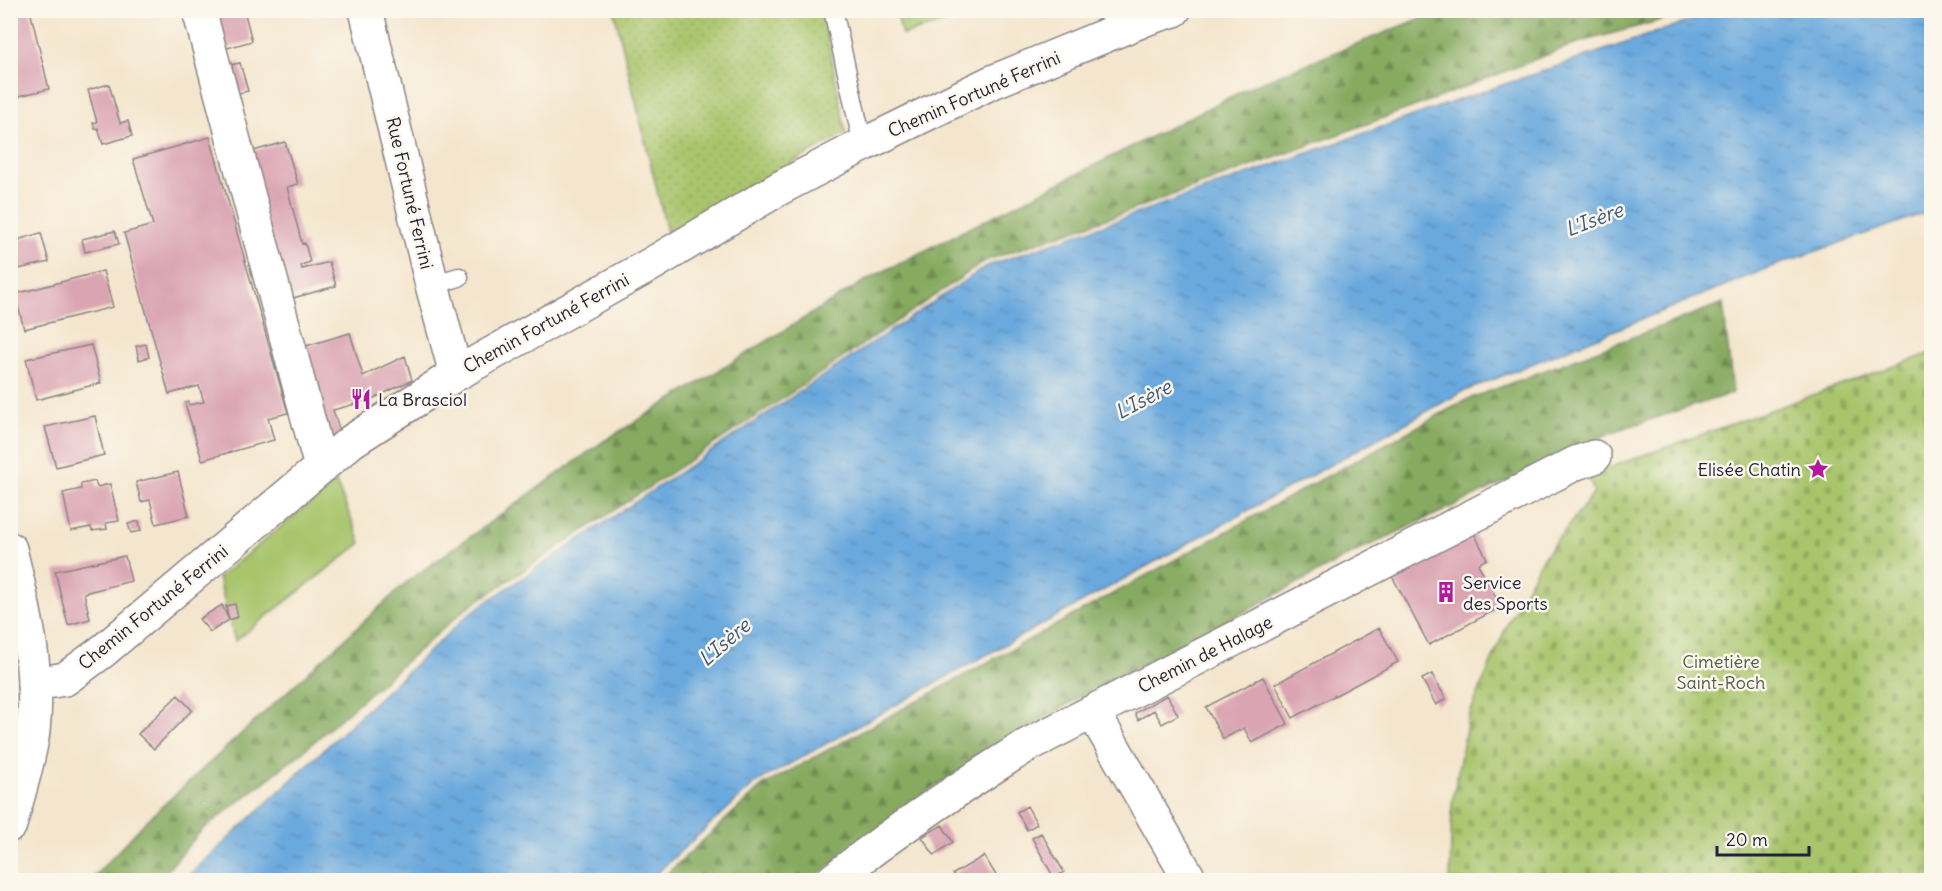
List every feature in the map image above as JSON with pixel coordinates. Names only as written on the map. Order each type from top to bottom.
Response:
[{"type":"street","points":[[199,10],[321,468]]},
{"type":"street","name":"Rue Fortuné Ferrini","points":[[366,10],[445,281],[456,374]]},
{"type":"street","name":"Chemin Fortuné Ferrini","points":[[34,684],[65,679],[103,651],[352,441],[456,374],[650,265],[780,188],[862,145],[990,83],[1148,18],[1174,10]]},
{"type":"street","name":"Chemin de Halage","points":[[833,880],[878,844],[960,787],[1026,746],[1576,463],[1594,457]]},
{"type":"street","points":[[10,549],[28,632],[34,684],[33,729],[29,755],[10,825]]},
{"type":"street","points":[[1093,712],[1190,880]]},
{"type":"lane","points":[[833,10],[862,145]]},
{"type":"green space","points":[[896,10],[988,10],[988,11],[902,35]]},
{"type":"green space","points":[[614,11],[822,11],[846,133],[667,232]]},
{"type":"green space","points":[[1439,11],[1695,11],[1577,43],[1427,102],[1129,211],[987,260],[467,608],[300,754],[201,831],[159,880],[91,880],[146,821],[408,581],[604,441],[868,279],[1256,84]]},
{"type":"green space","points":[[1723,303],[1733,393],[1612,432],[1355,552],[1226,622],[1094,688],[929,790],[811,880],[660,880],[762,786],[1466,400]]},
{"type":"green space","name":"Cimetière Saint-Roch","points":[[1931,353],[1931,880],[1450,880],[1452,803],[1468,718],[1506,627],[1542,559],[1594,493],[1588,475]]},
{"type":"green space","points":[[336,482],[361,543],[235,641],[218,578]]},
{"type":"water","name":"L'Isère","points":[[1722,10],[1931,11],[1931,211],[1771,267],[1460,393],[757,782],[649,880],[184,880],[470,613],[987,266]]},
{"type":"building","points":[[10,10],[30,10],[49,89],[10,98]]},
{"type":"building","points":[[205,10],[244,10],[252,41],[217,51]]},
{"type":"building","points":[[240,63],[248,91],[235,94],[221,67]]},
{"type":"building","points":[[109,84],[120,123],[128,121],[132,136],[103,144],[98,128],[95,129],[93,123],[97,122],[88,90]]},
{"type":"building","points":[[210,137],[288,413],[268,418],[274,440],[202,460],[185,403],[188,402],[189,405],[204,402],[199,386],[169,394],[124,233],[153,225],[133,159]]},
{"type":"building","points":[[285,142],[298,184],[287,187],[302,244],[305,243],[310,262],[301,265],[302,269],[329,262],[336,286],[286,300],[250,152]]},
{"type":"building","points":[[115,231],[119,244],[85,252],[82,239]]},
{"type":"building","points":[[41,233],[49,262],[10,271],[10,242]]},
{"type":"building","points":[[103,271],[113,307],[24,329],[15,294]]},
{"type":"building","points":[[350,333],[363,376],[405,356],[412,380],[370,400],[333,410],[342,438],[329,449],[299,348]]},
{"type":"building","points":[[146,344],[149,357],[139,360],[136,346]]},
{"type":"building","points":[[91,345],[101,383],[36,400],[26,359]]},
{"type":"building","points":[[95,416],[104,455],[56,467],[45,427]]},
{"type":"building","points":[[178,472],[189,516],[156,524],[150,500],[141,502],[136,482]]},
{"type":"building","points":[[95,481],[97,487],[110,484],[119,521],[106,523],[107,529],[92,531],[91,527],[71,531],[63,493],[81,489],[81,484]]},
{"type":"building","points":[[139,521],[141,531],[131,533],[128,524]]},
{"type":"building","name":"Service des Sports","points":[[1474,533],[1487,559],[1478,564],[1501,607],[1429,645],[1392,576]]},
{"type":"building","points":[[125,556],[131,581],[84,593],[90,619],[68,625],[55,571]]},
{"type":"building","points":[[235,604],[238,617],[229,620],[226,606]]},
{"type":"building","points":[[222,605],[229,620],[210,632],[199,619]]},
{"type":"building","points":[[1379,628],[1398,662],[1293,718],[1275,684]]},
{"type":"building","points":[[1432,674],[1446,699],[1436,705],[1422,679]]},
{"type":"building","points":[[1263,677],[1288,724],[1252,743],[1244,728],[1223,739],[1206,707]]},
{"type":"building","points":[[178,695],[192,710],[154,749],[138,734]]},
{"type":"building","points":[[1167,695],[1178,715],[1162,724],[1154,710],[1138,720],[1135,713]]},
{"type":"building","points":[[1027,806],[1037,824],[1027,830],[1017,812]]},
{"type":"building","points":[[942,825],[953,842],[934,855],[922,837]]},
{"type":"building","points":[[1041,833],[1064,872],[1054,878],[1032,838]]},
{"type":"building","points":[[984,856],[999,880],[957,880],[953,874]]},
{"type":"place","name":"La Brasciol","points":[[361,399]]},
{"type":"place","name":"Elisée Chatin","points":[[1818,469]]},
{"type":"place","name":"Service des Sports","points":[[1446,592]]}]
